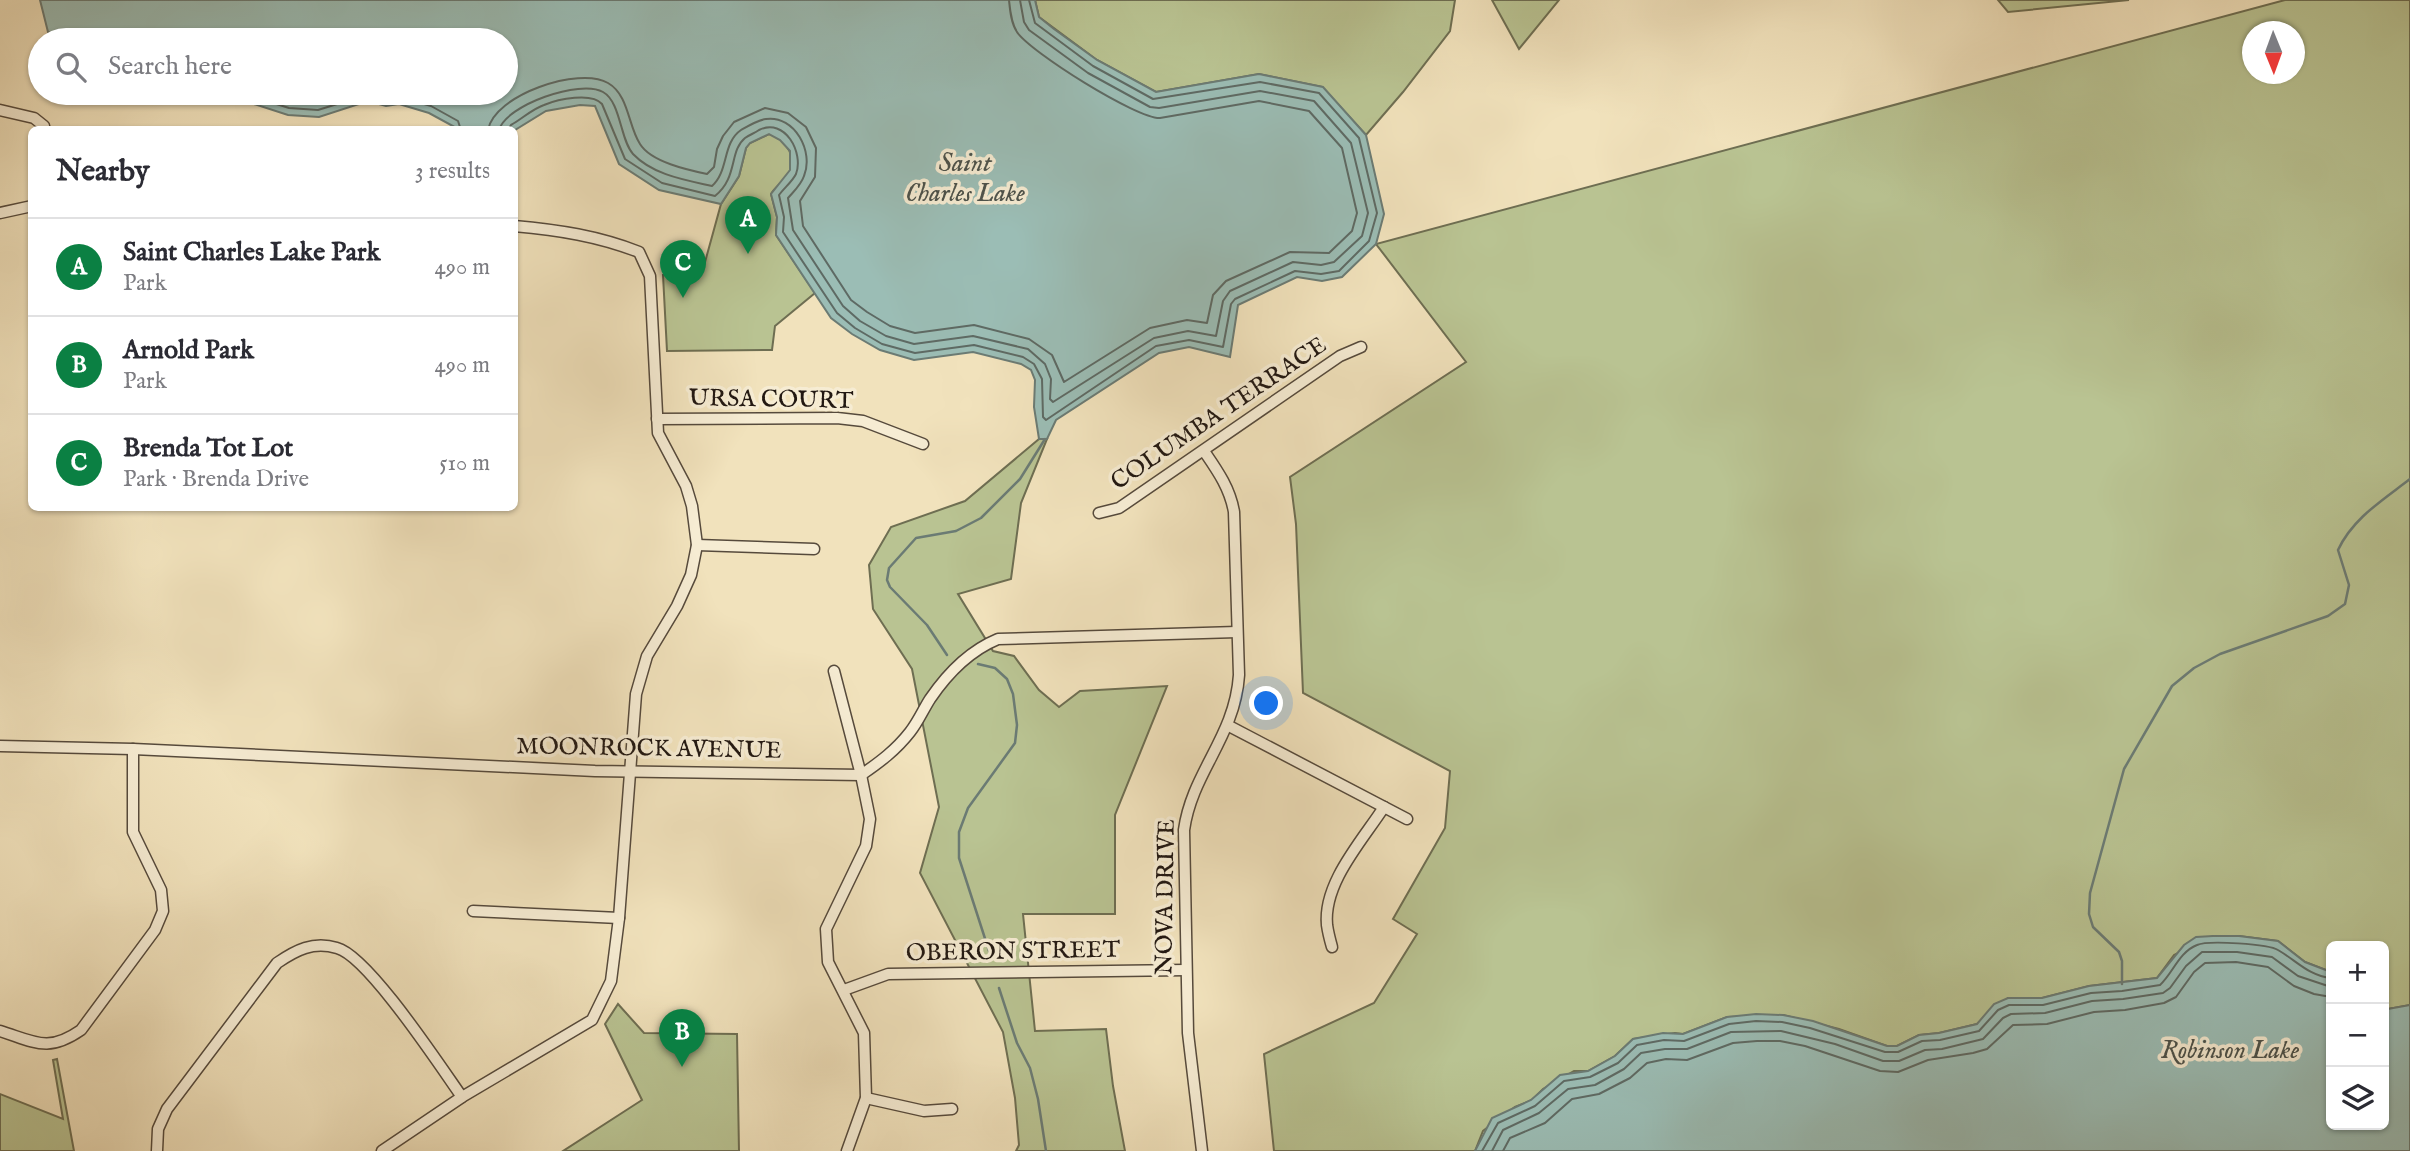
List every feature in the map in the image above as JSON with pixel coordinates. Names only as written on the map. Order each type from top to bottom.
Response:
[{"type":"street","points":[[0,110],[34,118],[44,126]]},
{"type":"street","points":[[0,213],[28,207]]},
{"type":"street","points":[[382,1151],[462,1097],[592,1020],[611,981],[619,918],[636,694],[647,656],[677,606],[691,575],[697,545],[692,506],[686,486],[658,433],[650,276],[639,251],[608,240],[558,230],[518,226]]},
{"type":"street","name":"COLUMBA TERRACE","points":[[1099,513],[1119,508],[1340,356],[1362,347]]},
{"type":"street","name":"URSA COURT","points":[[657,419],[837,418],[863,421],[923,443]]},
{"type":"street","name":"NOVA DRIVE","points":[[1202,1151],[1189,1044],[1183,862],[1185,820],[1195,791],[1229,726],[1238,690],[1235,526],[1232,500],[1204,451]]},
{"type":"street","points":[[697,545],[814,549]]},
{"type":"street","points":[[862,775],[892,752],[912,730],[929,700],[950,672],[980,648],[998,639],[1237,632]]},
{"type":"street","points":[[834,671],[862,775],[870,819],[866,846],[826,929],[828,962],[864,1033],[866,1098],[847,1151]]},
{"type":"street","points":[[1229,726],[1407,820]]},
{"type":"street","name":"MOONROCK AVENUE","points":[[0,746],[134,749],[630,771],[862,775]]},
{"type":"street","points":[[0,1031],[46,1045],[64,1042],[81,1030],[155,930],[163,911],[161,890],[134,832],[134,749]]},
{"type":"street","points":[[1332,947],[1327,924],[1329,903],[1336,883],[1384,807]]},
{"type":"street","points":[[473,911],[619,918]]},
{"type":"street","points":[[157,1151],[158,1129],[167,1109],[276,964],[295,950],[317,944],[340,948],[359,962],[394,1004],[462,1097]]},
{"type":"street","name":"OBERON STREET","points":[[844,990],[888,974],[1186,970]]},
{"type":"street","points":[[866,1098],[924,1111],[952,1109]]},
{"type":"green space","points":[[1035,0],[1455,0],[1450,31],[1366,135],[1322,87],[1259,74],[1156,92],[1097,60],[1039,17]]},
{"type":"green space","points":[[1492,0],[1559,0],[1519,49]]},
{"type":"green space","points":[[1998,0],[2129,0],[2008,12]]},
{"type":"green space","points":[[2285,0],[2410,0],[2410,1005],[2389,1009],[2389,941],[2326,941],[2326,970],[2305,962],[2278,941],[2213,936],[2174,955],[2157,978],[2089,986],[2042,998],[2008,998],[1977,1024],[1919,1035],[1897,1046],[1887,1046],[1839,1029],[1783,1015],[1727,1017],[1683,1034],[1633,1039],[1615,1056],[1588,1071],[1574,1071],[1543,1089],[1532,1100],[1515,1107],[1483,1131],[1475,1151],[1274,1151],[1264,1054],[1374,1003],[1417,934],[1393,919],[1445,828],[1450,771],[1303,693],[1296,524],[1290,477],[1466,362],[1376,244]]},
{"type":"green space","points":[[769,134],[786,145],[792,163],[787,176],[771,194],[777,217],[776,235],[815,293],[775,326],[772,350],[667,351],[663,275],[702,273],[721,204],[739,176],[746,148],[750,143]]},
{"type":"green space","points":[[1039,439],[1047,439],[1021,503],[1011,579],[958,594],[993,651],[1014,656],[1039,690],[1059,707],[1080,691],[1167,686],[1115,815],[1115,914],[1023,914],[1035,1031],[1106,1029],[1125,1151],[1016,1151],[1019,1145],[1015,1098],[1003,1032],[920,873],[939,807],[912,669],[873,609],[869,565],[891,527],[965,501]]},
{"type":"green space","points":[[618,1004],[644,1033],[737,1034],[739,1151],[563,1151],[642,1100],[605,1024]]},
{"type":"green space","points":[[57,1059],[74,1151],[0,1151],[0,1094],[63,1119],[53,1060]]},
{"type":"water","name":"Saint Charles Lake","points":[[40,0],[1035,0],[1039,17],[1054,29],[1097,60],[1156,92],[1259,74],[1323,87],[1366,135],[1384,214],[1376,244],[1342,277],[1322,281],[1297,277],[1238,305],[1230,357],[1189,347],[1159,353],[1056,420],[1047,439],[1039,439],[1034,407],[1035,380],[1031,370],[1021,364],[973,352],[914,360],[880,350],[831,318],[776,235],[777,217],[771,194],[790,170],[790,151],[780,140],[769,134],[750,143],[746,148],[739,176],[721,204],[659,190],[619,164],[595,106],[580,105],[546,111],[518,128],[518,126],[453,126],[429,113],[402,105],[518,105],[518,28],[47,28]]},
{"type":"water","name":"Saint Charles Lake","points":[[257,105],[356,105],[319,117],[288,115]]},
{"type":"water","name":"Robinson Lake","points":[[2239,936],[2278,941],[2305,962],[2326,970],[2326,1130],[2389,1130],[2389,1009],[2410,1005],[2410,1151],[1475,1151],[1492,1118],[1531,1100],[1560,1075],[1588,1071],[1615,1056],[1633,1039],[1663,1033],[1683,1034],[1727,1017],[1756,1014],[1783,1015],[1813,1021],[1887,1046],[1897,1046],[1919,1035],[1977,1024],[1994,1004],[2008,998],[2042,998],[2089,986],[2157,978],[2184,945],[2196,937]]},
{"type":"waterway","points":[[947,655],[927,625],[890,587],[887,580],[889,568],[916,538],[956,531],[981,518],[1020,479],[1045,439]]},
{"type":"waterway","points":[[2122,984],[2122,961],[2119,952],[2093,927],[2089,914],[2090,893],[2124,769],[2172,686],[2194,668],[2220,654],[2328,616],[2345,604],[2349,585],[2338,550],[2360,519],[2410,479]]},
{"type":"waterway","points":[[978,664],[995,668],[1007,679],[1013,694],[1017,725],[1015,743],[968,808],[959,832],[959,858],[990,954]]},
{"type":"waterway","points":[[999,988],[1017,1043],[1030,1068],[1046,1151]]},
{"type":"place","name":"Saint Charles Lake Park","points":[[748,254]]},
{"type":"place","name":"Brenda Tot Lot","points":[[683,298]]},
{"type":"place","name":"Arnold Park","points":[[682,1067]]}]
